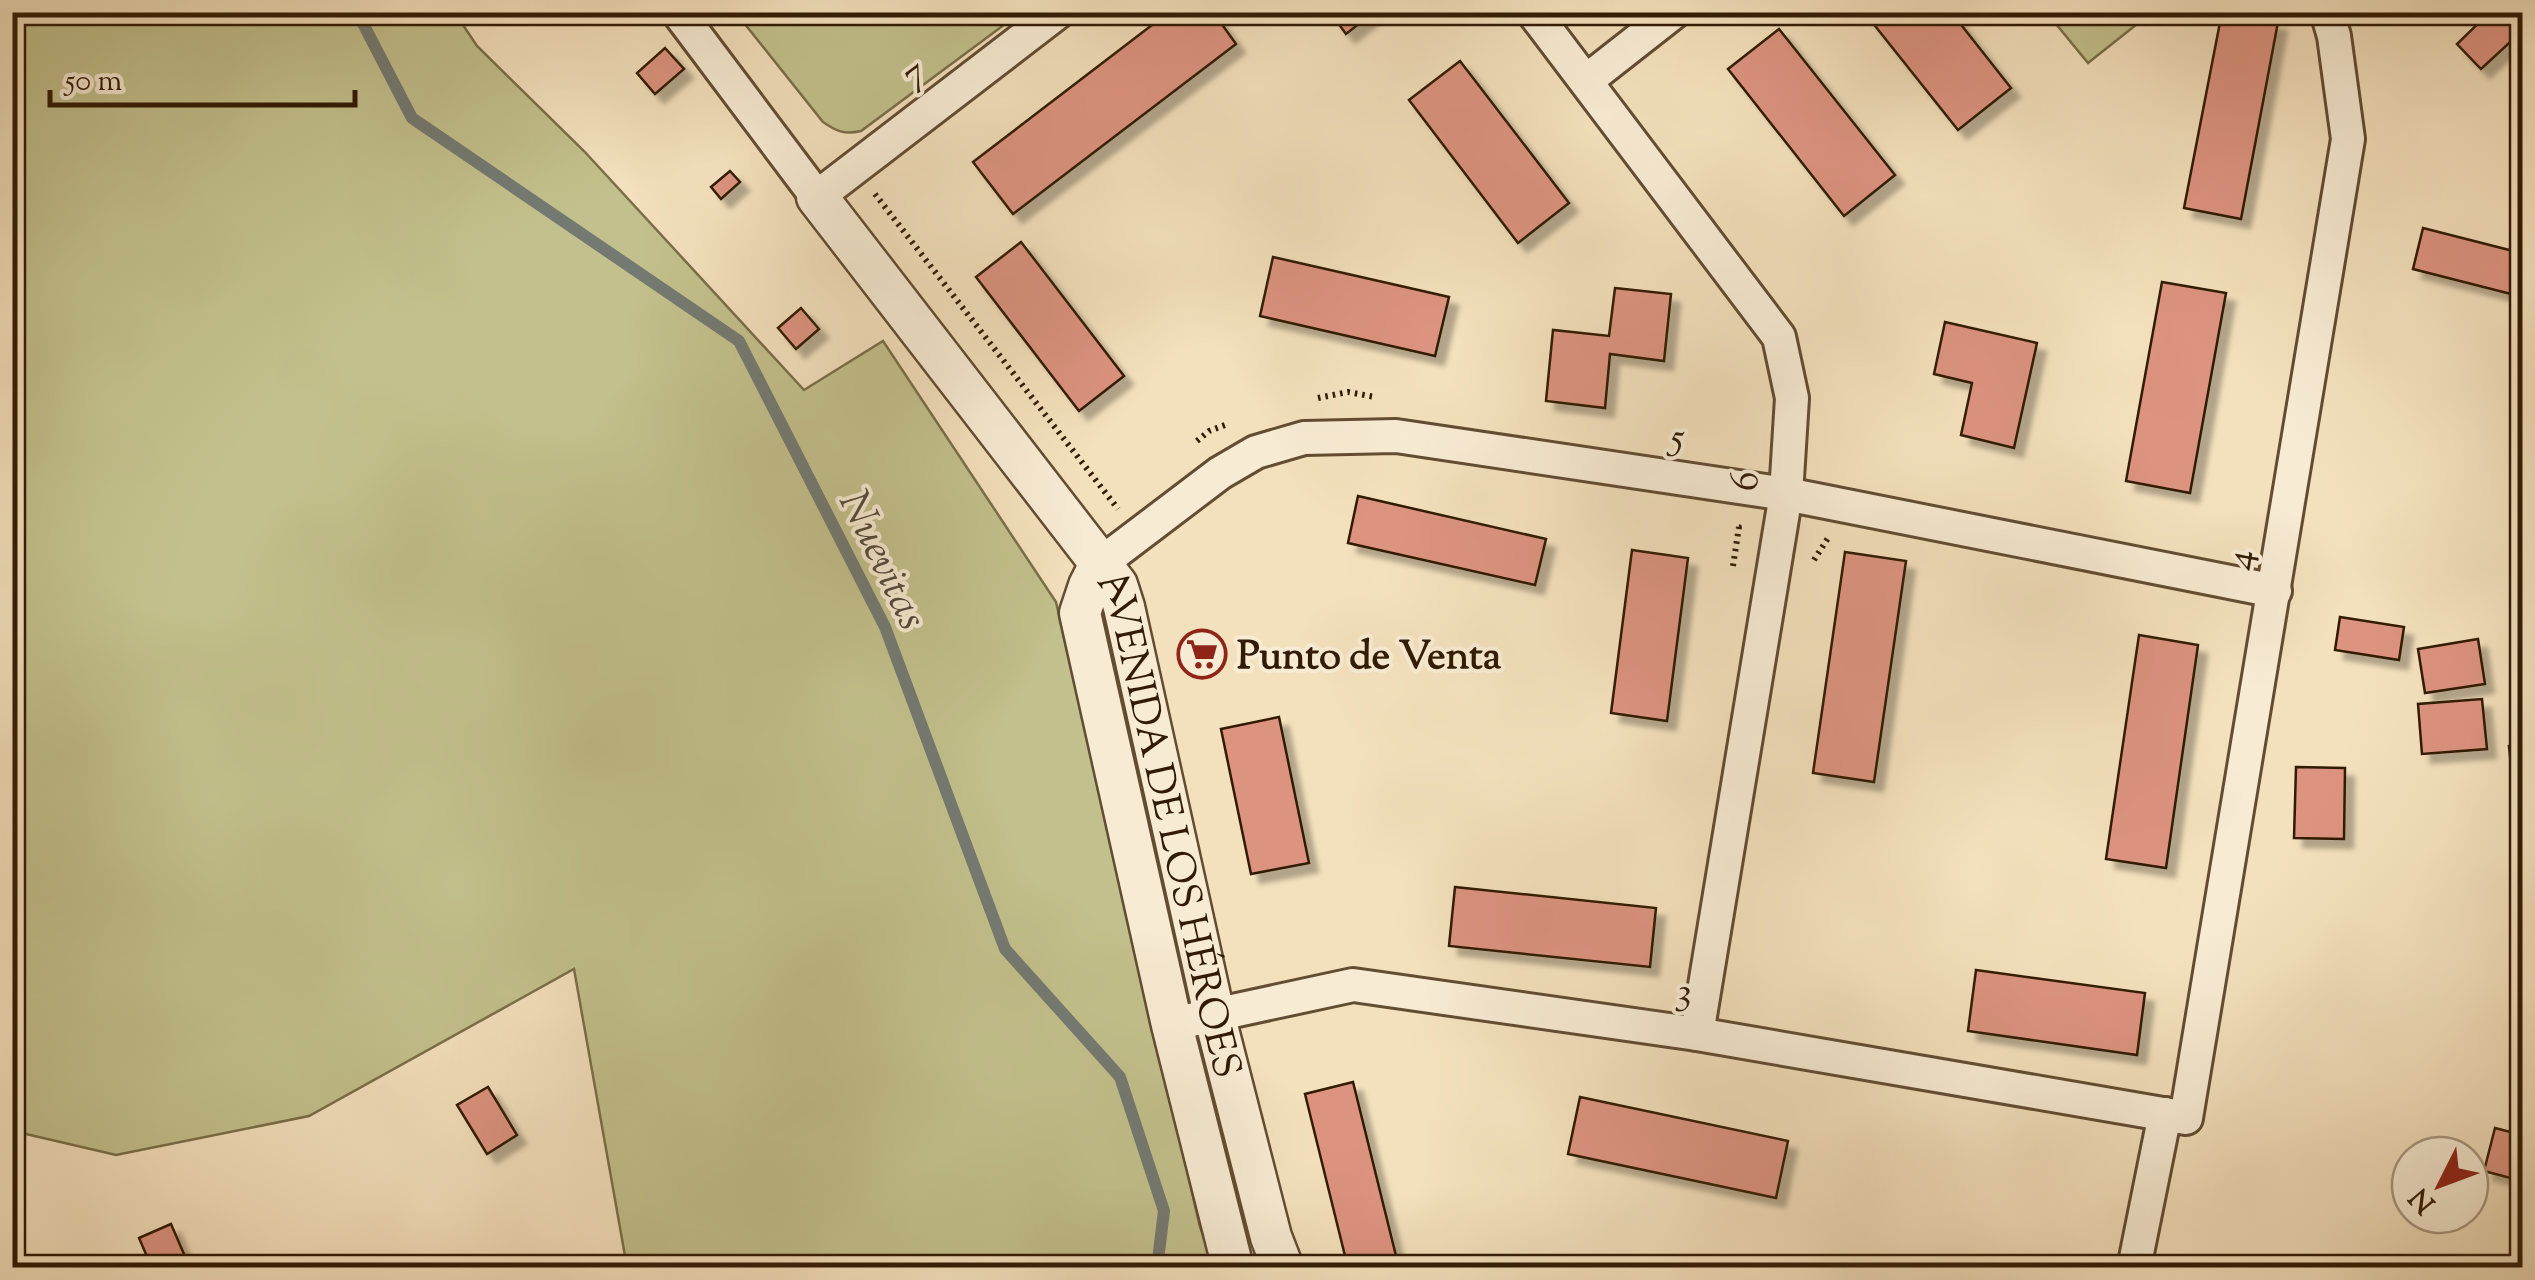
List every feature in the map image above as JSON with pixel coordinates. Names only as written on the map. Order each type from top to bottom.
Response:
[{"type":"street","points":[[678,12],[1100,564]]},
{"type":"street","name":"7","points":[[817,197],[1058,12]]},
{"type":"street","name":"6","points":[[1533,12],[1779,336],[1792,398],[1786,494],[1696,1034]]},
{"type":"street","points":[[1586,82],[1674,12]]},
{"type":"street","name":"4","points":[[2134,1268],[2175,1116],[2275,591],[2348,138],[2327,12]]},
{"type":"street","name":"5","points":[[1100,564],[1220,473],[1256,452],[1304,438],[1396,436],[1786,494],[2275,591]]},
{"type":"street","name":"AVENIDA DE LOS HÉROES","points":[[1233,1268],[1172,1025],[1080,613],[1100,564],[1117,585],[1124,607],[1214,1014],[1271,1237],[1283,1268]]},
{"type":"street","name":"3","points":[[1172,1025],[1352,985],[1696,1034],[2175,1116]]},
{"type":"path","points":[[1314,400],[1348,392],[1387,398]]},
{"type":"path","points":[[1194,444],[1209,431],[1226,424]]},
{"type":"path","points":[[1720,524],[1739,527],[1733,566]]},
{"type":"path","points":[[1807,572],[1827,538],[1846,542]]},
{"type":"shaded area","points":[[13,13],[455,13],[477,46],[584,151],[804,390],[883,341],[1056,602],[1200,1227],[1215,1267],[627,1267],[574,969],[309,1116],[116,1155],[13,1131]]},
{"type":"shaded area","points":[[736,13],[1020,13],[861,131],[850,133],[823,122]]},
{"type":"shaded area","points":[[2047,13],[2151,13],[2088,63]]},
{"type":"building","points":[[1169,12],[1213,12],[1236,44],[1013,214],[973,162]]},
{"type":"building","points":[[1330,12],[1374,12],[1346,34]]},
{"type":"building","points":[[1864,12],[1951,12],[2011,88],[1958,130]]},
{"type":"building","points":[[2222,12],[2278,22],[2241,219],[2184,208]]},
{"type":"building","points":[[2490,12],[2501,12],[2520,33],[2481,69],[2457,44]]},
{"type":"building","points":[[1779,29],[1895,175],[1844,216],[1728,69]]},
{"type":"building","points":[[665,48],[684,69],[655,94],[637,73]]},
{"type":"building","points":[[1460,61],[1569,203],[1518,243],[1409,100]]},
{"type":"building","points":[[730,171],[740,182],[721,199],[711,187]]},
{"type":"building","points":[[2423,228],[2521,253],[2511,294],[2413,269]]},
{"type":"building","points":[[1021,242],[1124,376],[1079,411],[976,277]]},
{"type":"building","points":[[1273,257],[1449,297],[1435,356],[1260,316]]},
{"type":"building","points":[[2162,282],[2226,293],[2190,493],[2126,481]]},
{"type":"building","points":[[1615,288],[1671,294],[1664,361],[1610,354],[1605,408],[1546,401],[1553,330],[1609,336]]},
{"type":"building","points":[[801,308],[819,329],[796,349],[778,328]]},
{"type":"building","points":[[1945,322],[2037,343],[2014,448],[1961,435],[1972,383],[1934,374]]},
{"type":"building","points":[[1358,496],[1546,539],[1535,585],[1348,543]]},
{"type":"building","points":[[1632,550],[1688,558],[1667,721],[1611,713]]},
{"type":"building","points":[[1845,552],[1906,561],[1874,782],[1813,773]]},
{"type":"building","points":[[2340,617],[2404,627],[2399,660],[2335,650]]},
{"type":"building","points":[[2139,635],[2198,645],[2166,868],[2106,859]]},
{"type":"building","points":[[2478,639],[2485,684],[2425,693],[2418,649]]},
{"type":"building","points":[[2482,699],[2487,749],[2422,754],[2418,704]]},
{"type":"building","points":[[1279,717],[1309,863],[1251,874],[1221,729]]},
{"type":"building","points":[[2522,744],[2522,775],[2512,776],[2509,746]]},
{"type":"building","points":[[2296,767],[2345,768],[2344,839],[2294,838]]},
{"type":"building","points":[[2522,782],[2522,843],[2515,844],[2512,783]]},
{"type":"building","points":[[1455,887],[1656,908],[1650,967],[1449,946]]},
{"type":"building","points":[[1976,970],[2145,993],[2137,1055],[1968,1031]]},
{"type":"building","points":[[1353,1082],[1399,1268],[1348,1268],[1305,1094]]},
{"type":"building","points":[[488,1087],[517,1135],[487,1154],[457,1105]]},
{"type":"building","points":[[1580,1097],[1788,1141],[1776,1198],[1568,1154]]},
{"type":"building","points":[[2495,1128],[2522,1135],[2522,1181],[2490,1173]]},
{"type":"building","points":[[171,1224],[190,1268],[152,1268],[139,1238]]},
{"type":"waterway","name":"Nuevitas","points":[[357,12],[412,118],[739,341],[885,627],[1005,949],[1120,1077],[1164,1211],[1157,1268]]},
{"type":"place","name":"Punto de Venta","points":[[1202,654]]}]
